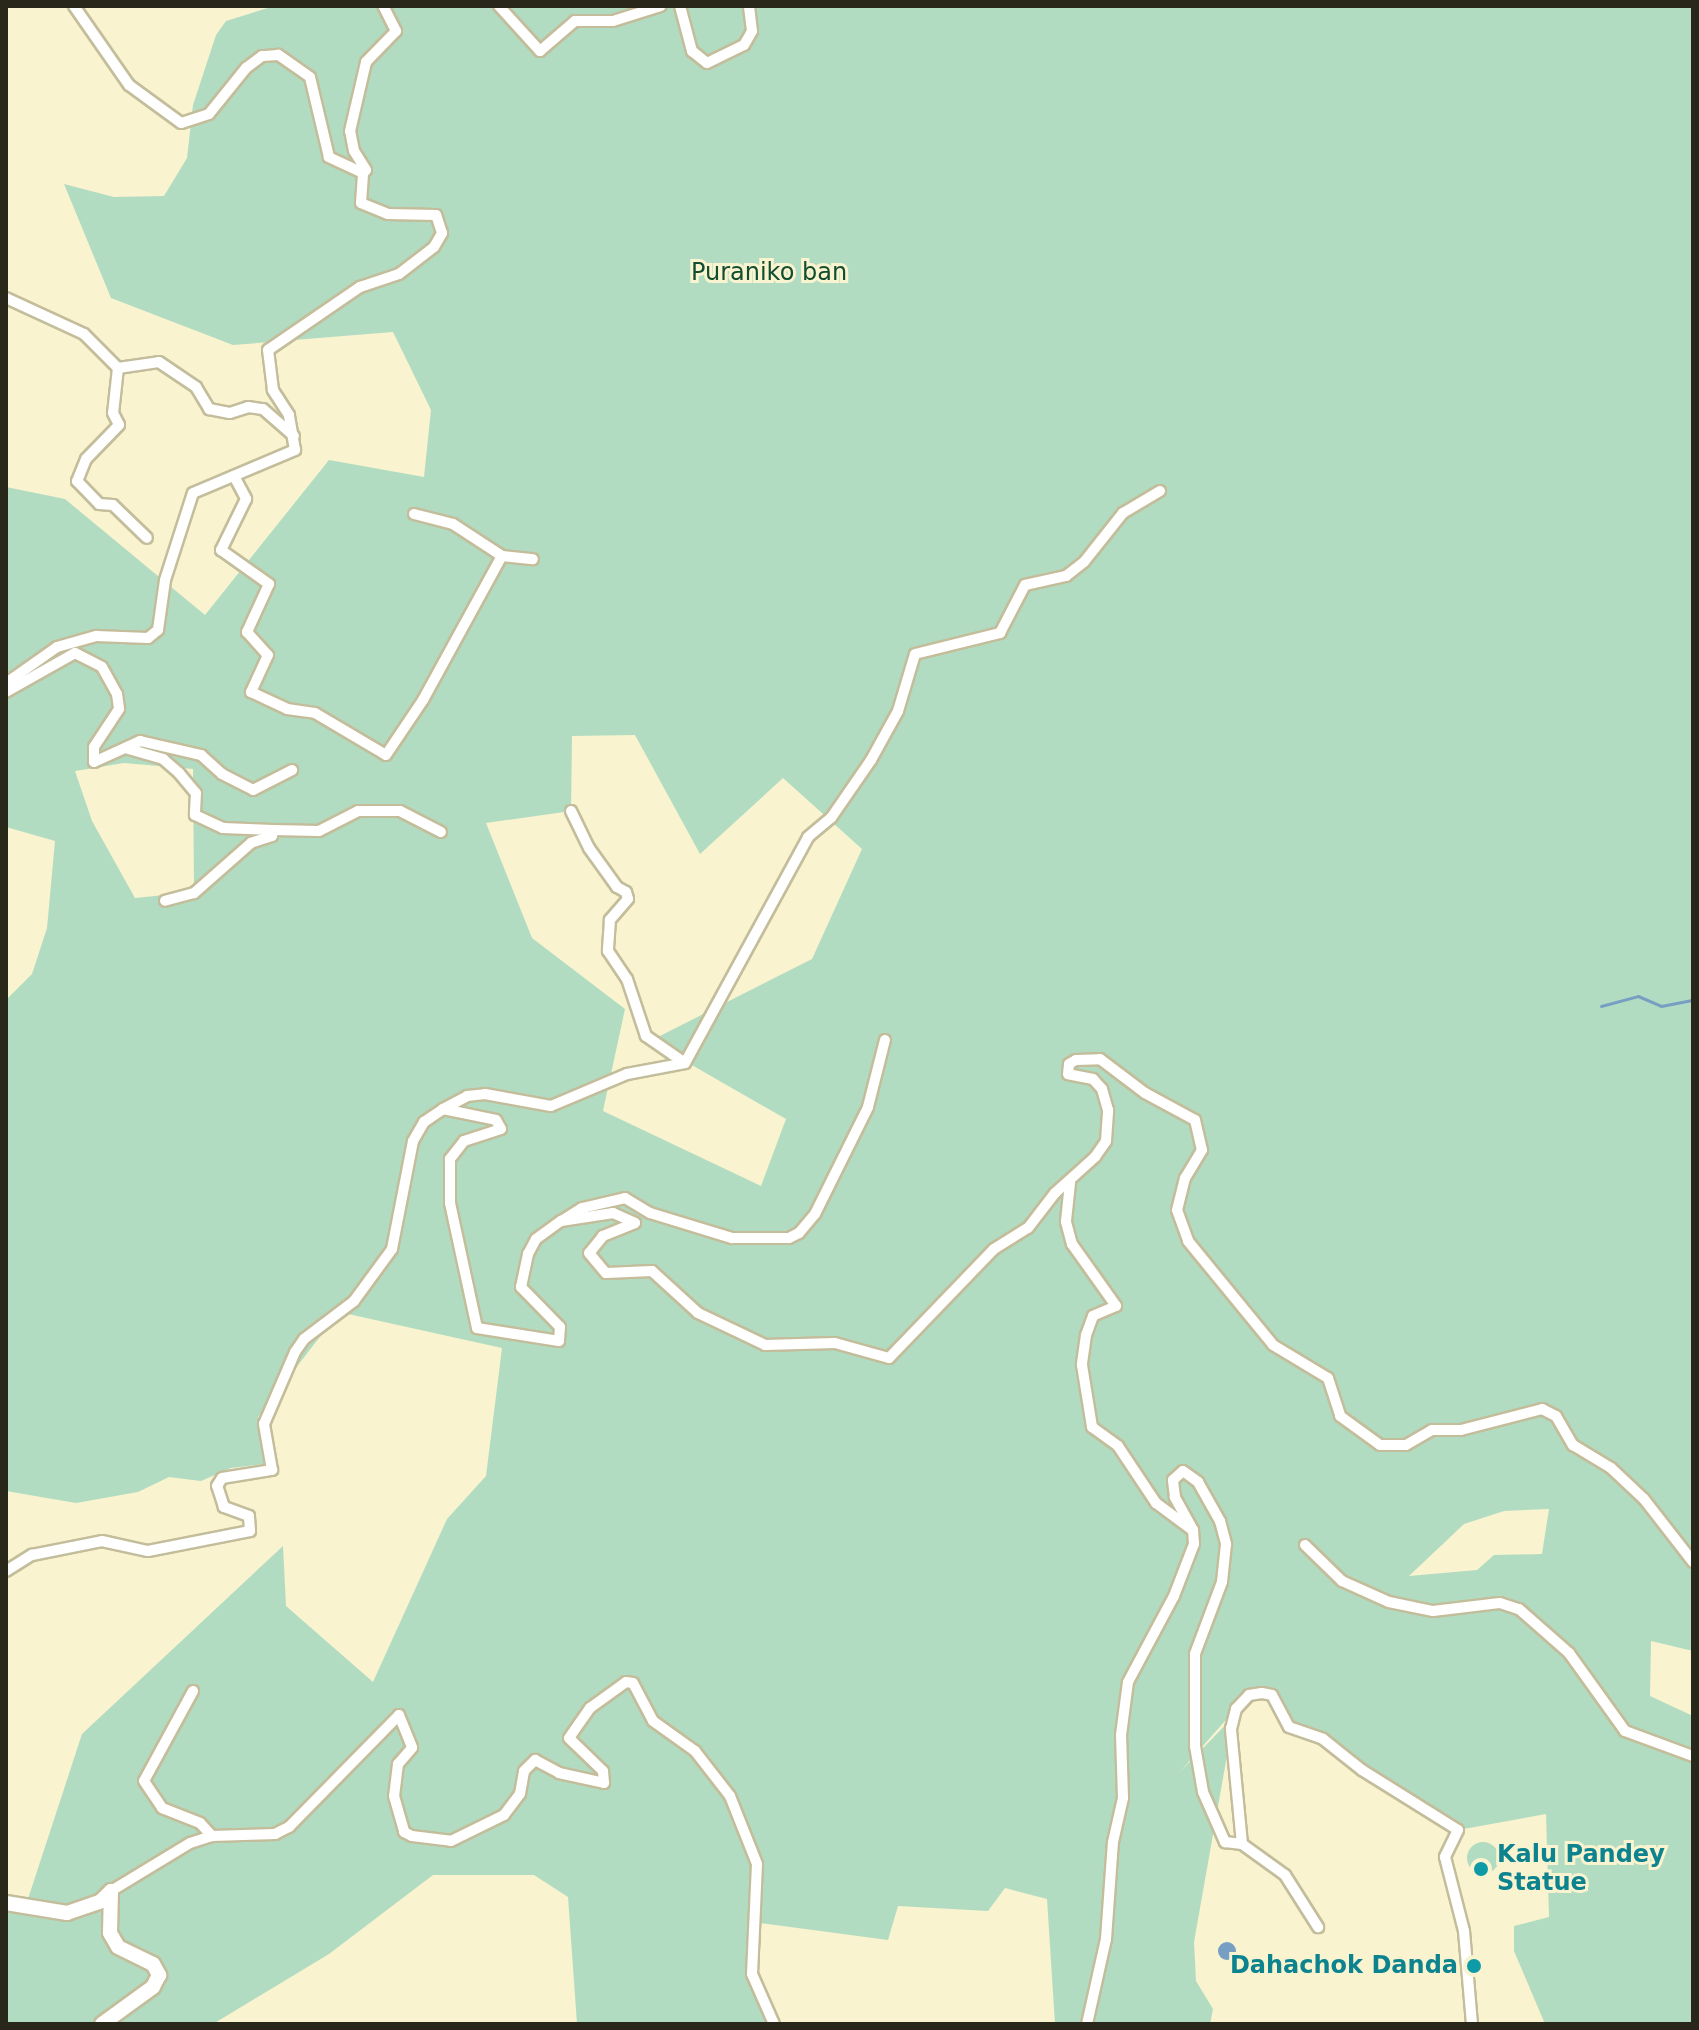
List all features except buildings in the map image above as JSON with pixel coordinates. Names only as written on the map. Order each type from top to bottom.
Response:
[{"type":"street","points":[[74,6],[129,85],[181,123],[209,114],[246,68],[262,56],[278,55],[310,77],[329,157],[363,173]]},
{"type":"street","points":[[6,683],[57,647],[96,636],[148,638],[158,630],[165,580],[187,501],[193,493],[295,450],[296,438],[273,390],[268,350],[360,287],[399,274],[434,247],[442,233],[436,215],[388,214],[361,203],[363,173],[366,170],[354,151],[350,131],[366,62],[396,31],[383,6]]},
{"type":"street","points":[[499,6],[540,51],[575,21],[613,21],[661,6]]},
{"type":"street","points":[[680,6],[692,51],[707,63],[744,45],[752,31],[749,6]]},
{"type":"street","points":[[6,298],[84,334],[118,368]]},
{"type":"street","points":[[118,368],[159,362],[196,387],[209,409],[230,413],[248,407],[263,409],[296,438]]},
{"type":"street","points":[[118,368],[113,413],[119,425],[86,459],[77,481],[99,504],[113,505],[147,538]]},
{"type":"street","points":[[234,476],[246,499],[221,550],[269,584],[247,632],[268,655],[251,692],[287,709],[315,713],[386,755],[423,700],[502,556]]},
{"type":"street","points":[[685,1063],[808,837],[831,818],[871,760],[898,711],[915,654],[1000,633],[1025,585],[1066,576],[1084,562],[1123,513],[1160,491]]},
{"type":"street","points":[[414,514],[453,524],[502,556],[533,559]]},
{"type":"street","points":[[6,692],[75,653],[102,667],[117,694],[119,709],[94,747],[94,762],[140,741],[201,755],[216,763],[222,774],[253,790],[292,770]]},
{"type":"street","points":[[125,748],[163,759],[196,793],[195,815],[223,828],[319,831],[358,811],[400,811],[441,832]]},
{"type":"street","points":[[571,811],[589,848],[617,887],[626,892],[628,899],[610,920],[608,951],[627,979],[646,1036],[685,1063]]},
{"type":"street","points":[[165,901],[194,893],[251,843],[272,836],[273,830]]},
{"type":"street","points":[[443,1109],[496,1120],[501,1129],[464,1141],[450,1159],[452,1211],[477,1328],[559,1341],[560,1327],[531,1301],[519,1278],[536,1239],[582,1208],[625,1198],[650,1213],[732,1238],[789,1238],[799,1233],[815,1214],[868,1107],[885,1040]]},
{"type":"street","points":[[561,1221],[613,1213],[633,1218],[631,1228],[603,1236],[589,1253],[591,1260],[606,1273],[652,1271],[720,1327],[742,1331],[765,1345],[835,1343],[889,1358],[994,1249],[1028,1228],[1055,1193],[1070,1183],[1106,1141],[1108,1110],[1102,1089],[1093,1079],[1068,1074],[1069,1064],[1100,1059],[1145,1093],[1195,1120],[1202,1150],[1185,1178],[1177,1210],[1188,1241],[1273,1345],[1328,1378],[1340,1416],[1380,1445],[1406,1445],[1432,1430],[1461,1430],[1542,1409],[1556,1416],[1573,1445],[1611,1468],[1644,1499],[1693,1562]]},
{"type":"street","points":[[6,1571],[32,1555],[102,1541],[148,1551],[250,1531],[249,1516],[224,1507],[217,1486],[222,1478],[272,1470],[264,1424],[295,1352],[304,1339],[354,1301],[392,1249],[413,1141],[424,1122],[467,1096],[485,1094],[551,1106],[627,1074],[685,1063]]},
{"type":"street","points":[[1070,1183],[1066,1222],[1072,1244],[1116,1306],[1093,1316],[1086,1335],[1082,1365],[1092,1427],[1118,1446],[1156,1503],[1193,1530]]},
{"type":"street","points":[[1087,2024],[1106,1939],[1113,1842],[1123,1798],[1121,1735],[1128,1682],[1174,1596],[1194,1544],[1193,1530],[1175,1497],[1173,1480],[1183,1471],[1198,1482],[1224,1532],[1222,1582],[1195,1654],[1195,1746],[1214,1826],[1225,1842],[1242,1844],[1285,1875],[1318,1927]]},
{"type":"street","points":[[1305,1545],[1342,1581],[1389,1602],[1433,1611],[1500,1603],[1519,1609],[1569,1653],[1625,1731],[1693,1756]]},
{"type":"street","points":[[6,1903],[67,1913],[101,1901],[111,1891],[212,1836],[275,1834],[289,1827],[399,1715],[412,1748],[395,1776],[394,1796],[404,1832],[431,1842],[451,1841],[504,1815],[520,1794],[524,1771],[535,1760],[567,1776],[604,1783],[603,1771],[569,1738],[590,1708],[626,1682],[633,1683],[653,1721],[695,1751],[730,1796],[757,1864],[752,1974],[774,2024]]},
{"type":"street","points":[[193,1691],[144,1781],[162,1808],[200,1823],[212,1836]]},
{"type":"street","points":[[1242,1844],[1231,1729],[1236,1709],[1249,1695],[1262,1693],[1272,1695],[1289,1727],[1323,1739],[1362,1770],[1458,1830],[1445,1857],[1464,1931],[1472,2024]]},
{"type":"street","points":[[102,2024],[153,1987],[159,1975],[153,1964],[118,1947],[110,1933],[111,1891]]},
{"type":"green space","name":"Puraniko ban","points":[[274,6],[1693,6],[1693,1651],[1651,1641],[1650,1696],[1693,1716],[1693,2024],[1545,2024],[1514,1951],[1514,1926],[1549,1917],[1546,1814],[1458,1830],[1323,1739],[1289,1727],[1272,1695],[1248,1695],[1178,1774],[1234,1716],[1194,1942],[1196,1981],[1213,2009],[1210,2024],[1055,2024],[1047,1899],[1005,1888],[988,1911],[898,1906],[888,1940],[760,1923],[752,1974],[775,2024],[577,2024],[568,1897],[534,1875],[433,1875],[329,1954],[213,2024],[6,2024],[6,1901],[25,1908],[82,1734],[283,1546],[286,1606],[373,1682],[447,1519],[486,1476],[502,1348],[339,1312],[258,1417],[265,1464],[231,1468],[201,1481],[169,1477],[138,1492],[76,1503],[6,1491],[6,1000],[32,974],[47,928],[55,841],[6,827],[6,487],[65,499],[205,615],[329,460],[424,477],[431,410],[393,332],[233,345],[111,298],[64,184],[114,197],[164,196],[187,158],[193,105],[216,35],[226,21]],"holes":[[[635,735],[700,854],[783,778],[862,849],[812,959],[650,1041],[786,1119],[761,1186],[603,1111],[625,1009],[532,938],[486,823],[571,811],[572,736]],[[124,763],[193,769],[194,892],[135,898],[92,821],[75,771]],[[1549,1509],[1542,1554],[1494,1555],[1477,1570],[1409,1576],[1464,1524],[1504,1511]]]},
{"type":"green space","points":[[1483,1842],[1494,1847],[1499,1858],[1494,1869],[1483,1874],[1472,1869],[1467,1858],[1472,1847]]},
{"type":"water","points":[[1227,1942],[1236,1951],[1227,1960],[1218,1951]]},
{"type":"waterway","points":[[1601,1006],[1638,996],[1661,1006],[1693,1000]]},
{"type":"place","name":"Kalu Pandey Statue","points":[[1481,1869]]},
{"type":"place","name":"Dahachok Danda","points":[[1474,1966]]}]
